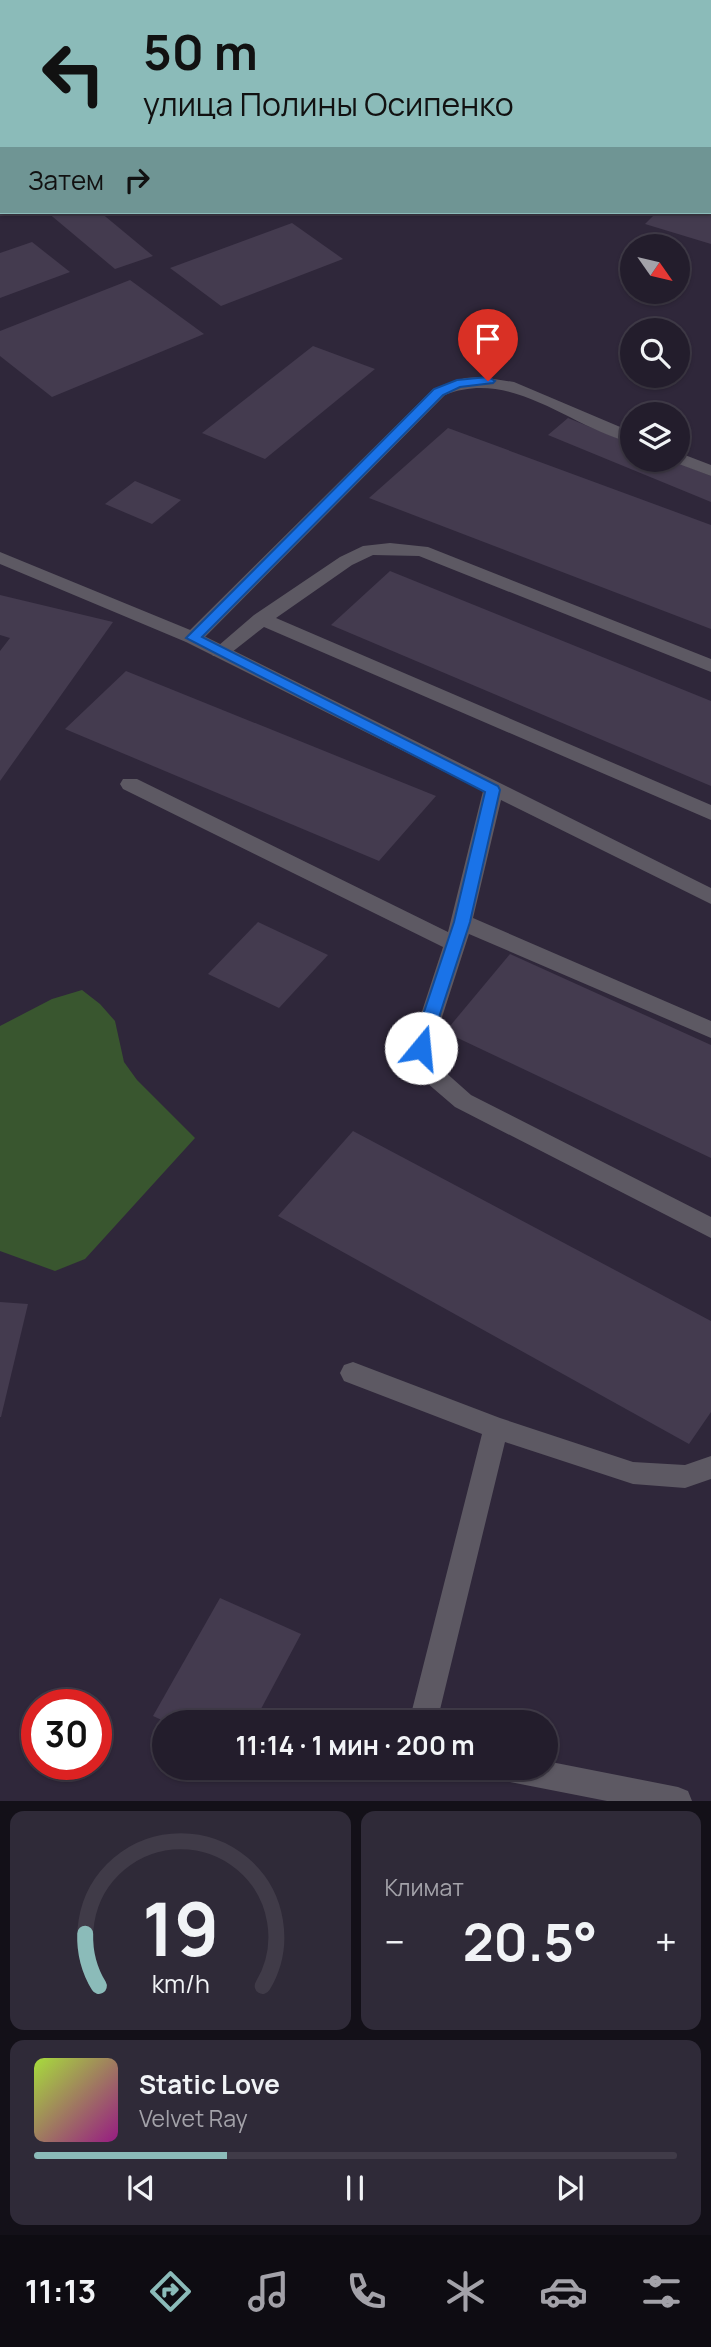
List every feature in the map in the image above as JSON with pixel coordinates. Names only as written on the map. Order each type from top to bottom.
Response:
[{"type":"street","points":[[193,638],[439,392],[457,384],[488,381],[508,385],[620,433]]},
{"type":"street","points":[[690,462],[711,471]]},
{"type":"street","points":[[220,652],[261,619],[346,561],[369,550],[390,548],[422,551],[711,666]]},
{"type":"street","points":[[0,557],[193,638],[711,897]]},
{"type":"street","points":[[261,619],[711,813]]},
{"type":"street","points":[[131,784],[458,933],[711,1030]]},
{"type":"street","points":[[493,790],[458,933],[421,1048],[435,1077],[463,1101],[711,1228]]},
{"type":"street","points":[[353,1373],[496,1428],[633,1473],[685,1477],[711,1467]]},
{"type":"street","points":[[426,1710],[496,1428]]},
{"type":"street","points":[[558,1777],[678,1801]]},
{"type":"green space","points":[[82,990],[100,1004],[115,1021],[124,1062],[137,1080],[195,1138],[85,1259],[55,1271],[0,1251],[0,1026],[52,999]]},
{"type":"building","points":[[49,214],[102,214],[153,256],[115,269]]},
{"type":"building","points":[[655,214],[711,214],[711,244],[690,238],[690,234],[678,234],[645,224]]},
{"type":"building","points":[[292,223],[343,259],[221,306],[170,268]]},
{"type":"building","points":[[32,242],[70,272],[0,298],[0,253]]},
{"type":"building","points":[[130,280],[204,334],[52,397],[0,356],[0,331]]},
{"type":"building","points":[[313,346],[375,369],[265,459],[202,433]]},
{"type":"building","points":[[568,418],[620,439],[620,465],[548,435]]},
{"type":"building","points":[[448,428],[711,525],[711,629],[369,498]]},
{"type":"building","points":[[690,468],[711,476],[711,502],[638,472],[690,472]]},
{"type":"building","points":[[135,481],[181,500],[152,524],[105,504]]},
{"type":"building","points":[[390,571],[711,701],[711,786],[331,625]]},
{"type":"building","points":[[0,595],[113,622],[0,781],[0,651],[10,638],[0,635]]},
{"type":"building","points":[[126,671],[436,796],[379,861],[65,729]]},
{"type":"building","points":[[258,922],[328,955],[279,1008],[208,974]]},
{"type":"building","points":[[510,954],[711,1045],[711,1158],[445,1032]]},
{"type":"building","points":[[353,1131],[711,1321],[711,1412],[689,1444],[278,1216]]},
{"type":"building","points":[[0,1302],[28,1304],[1,1417],[0,1417]]},
{"type":"building","points":[[220,1598],[301,1634],[260,1710],[156,1710]]},
{"type":"route","points":[[421,1048],[462,922],[493,790],[193,638],[439,392],[457,384],[488,381]]}]
